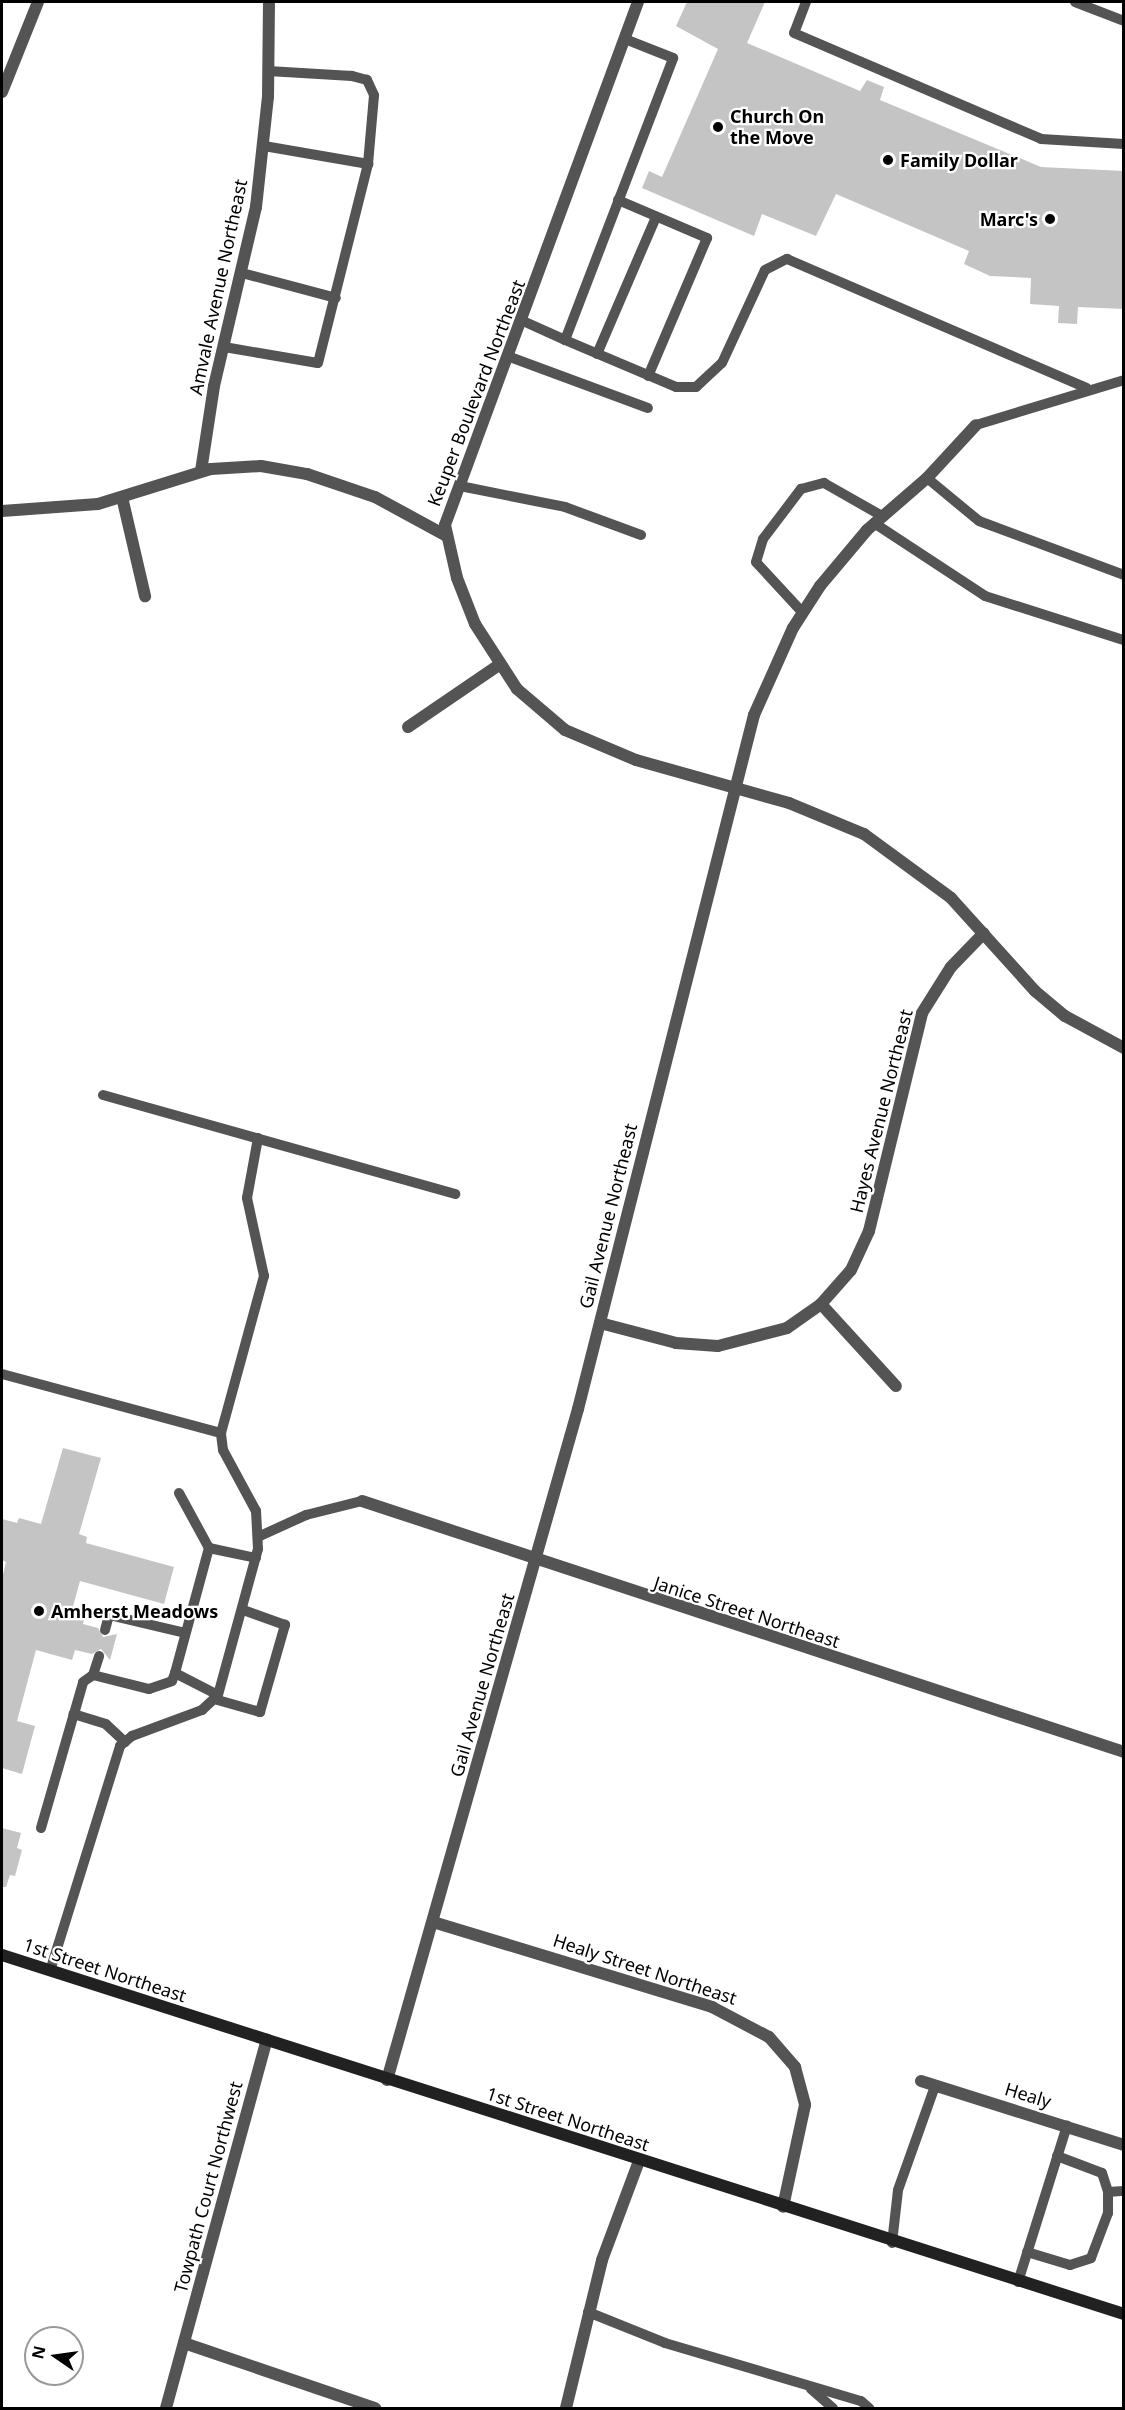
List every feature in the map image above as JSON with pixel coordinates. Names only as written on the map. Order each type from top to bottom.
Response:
[{"type":"main road","name":"1st Street Northeast","points":[[2,1955],[892,2243],[1124,2314]]},
{"type":"street","points":[[2,92],[38,2]]},
{"type":"street","name":"Amvale Avenue Northeast","points":[[201,471],[224,347],[242,273],[264,146],[269,2]]},
{"type":"street","name":"Keuper Boulevard Northeast","points":[[638,2],[510,357],[460,486],[445,535],[475,624],[499,665],[530,703],[565,730],[636,760],[734,786],[799,807],[883,845],[951,898],[1035,991],[1065,1016],[1124,1048]]},
{"type":"street","name":"Gail Avenue Northeast","points":[[387,2080],[536,1561],[600,1323],[734,786],[769,676],[820,586],[878,520],[927,478],[976,425]]},
{"type":"street","points":[[2,511],[67,510],[122,497],[201,471],[261,466],[307,474],[375,497],[445,535]]},
{"type":"street","points":[[122,497],[145,596]]},
{"type":"street","points":[[408,727],[499,665]]},
{"type":"street","name":"Hayes Avenue Northeast","points":[[600,1323],[676,1342],[718,1346],[760,1338],[821,1304],[850,1270],[869,1231],[922,1013],[951,967],[984,933]]},
{"type":"street","points":[[821,1304],[896,1386]]},
{"type":"street","name":"Janice Street Northeast","points":[[362,1501],[536,1561],[1124,1752]]},
{"type":"street","name":"Healy Street Northeast","points":[[433,1922],[712,2007],[769,2037],[792,2061],[804,2092],[804,2122],[783,2208]]},
{"type":"street","name":"Towpath Court Northwest","points":[[166,2409],[267,2040]]},
{"type":"street","name":"Healy","points":[[921,2082],[1124,2145]]},
{"type":"street","points":[[566,2409],[588,2312],[639,2161]]},
{"type":"street","points":[[184,2343],[375,2409]]},
{"type":"lane","points":[[806,2],[794,33],[1041,139],[1124,144]]},
{"type":"lane","points":[[1075,2],[1124,21]]},
{"type":"lane","points":[[565,340],[673,58],[625,39]]},
{"type":"lane","points":[[224,347],[318,363],[368,164],[374,95],[367,80],[268,71]]},
{"type":"lane","points":[[264,146],[368,164]]},
{"type":"lane","points":[[618,200],[706,238],[648,376]]},
{"type":"lane","points":[[597,354],[656,217]]},
{"type":"lane","points":[[523,321],[648,376],[682,388],[708,380],[722,363],[765,270],[787,259],[1086,388]]},
{"type":"lane","points":[[242,273],[336,298]]},
{"type":"lane","points":[[510,357],[648,408]]},
{"type":"lane","points":[[976,425],[1086,388],[1124,380]]},
{"type":"lane","points":[[927,478],[979,521],[1124,575]]},
{"type":"lane","points":[[803,613],[756,562],[763,539],[801,489],[824,483],[985,596],[1124,639]]},
{"type":"lane","points":[[460,486],[565,507],[641,535]]},
{"type":"lane","points":[[103,1095],[455,1194]]},
{"type":"lane","points":[[50,1971],[114,1760],[125,1742],[145,1730],[185,1718],[216,1697],[243,1610],[256,1558],[260,1536],[256,1511],[223,1450],[221,1433],[264,1276],[247,1198],[258,1138]]},
{"type":"lane","points":[[2,1374],[221,1433]]},
{"type":"lane","points":[[93,1675],[149,1689],[172,1682],[209,1548],[179,1493]]},
{"type":"lane","points":[[260,1536],[306,1515],[362,1501]]},
{"type":"lane","points":[[209,1548],[256,1558]]},
{"type":"lane","points":[[175,1673],[216,1697],[260,1712],[285,1625],[243,1610]]},
{"type":"lane","points":[[105,1630],[109,1615],[186,1633]]},
{"type":"lane","points":[[41,1828],[83,1682],[93,1675],[99,1656]]},
{"type":"lane","points":[[74,1714],[106,1724],[125,1742]]},
{"type":"lane","points":[[892,2243],[898,2190],[935,2086]]},
{"type":"lane","points":[[1018,2282],[1067,2126]]},
{"type":"lane","points":[[1027,2252],[1070,2265],[1091,2258],[1108,2213],[1108,2192],[1102,2172],[1057,2157]]},
{"type":"lane","points":[[1108,2192],[1124,2192]]},
{"type":"lane","points":[[588,2312],[665,2343],[861,2401],[869,2409]]},
{"type":"lane","points":[[809,2387],[833,2409]]},
{"type":"building","points":[[687,2],[765,2],[747,43],[860,91],[867,80],[884,87],[880,100],[1041,167],[1124,171],[1124,309],[1078,307],[1077,324],[1058,323],[1059,306],[1030,304],[1031,278],[990,276],[964,264],[969,251],[836,194],[816,236],[762,214],[754,236],[642,188],[649,171],[662,177],[718,49],[676,26]]},
{"type":"building","name":"Amherst Meadows","points":[[63,1448],[101,1458],[79,1534],[87,1537],[86,1543],[174,1567],[164,1604],[80,1581],[72,1610],[86,1613],[83,1624],[98,1628],[103,1637],[117,1634],[110,1660],[101,1649],[92,1654],[75,1650],[72,1660],[36,1650],[17,1721],[35,1726],[22,1774],[2,1768],[2,1579],[6,1562],[2,1560],[2,1519],[17,1523],[19,1518],[41,1524]]},
{"type":"building","points":[[2,1828],[21,1833],[17,1848],[22,1850],[15,1876],[10,1875],[6,1887],[2,1887]]},
{"type":"place","name":"Church On the Move","points":[[718,127]]},
{"type":"place","name":"Family Dollar","points":[[888,160]]},
{"type":"place","name":"Marc's","points":[[1050,219]]},
{"type":"place","name":"Amherst Meadows","points":[[39,1611]]}]
